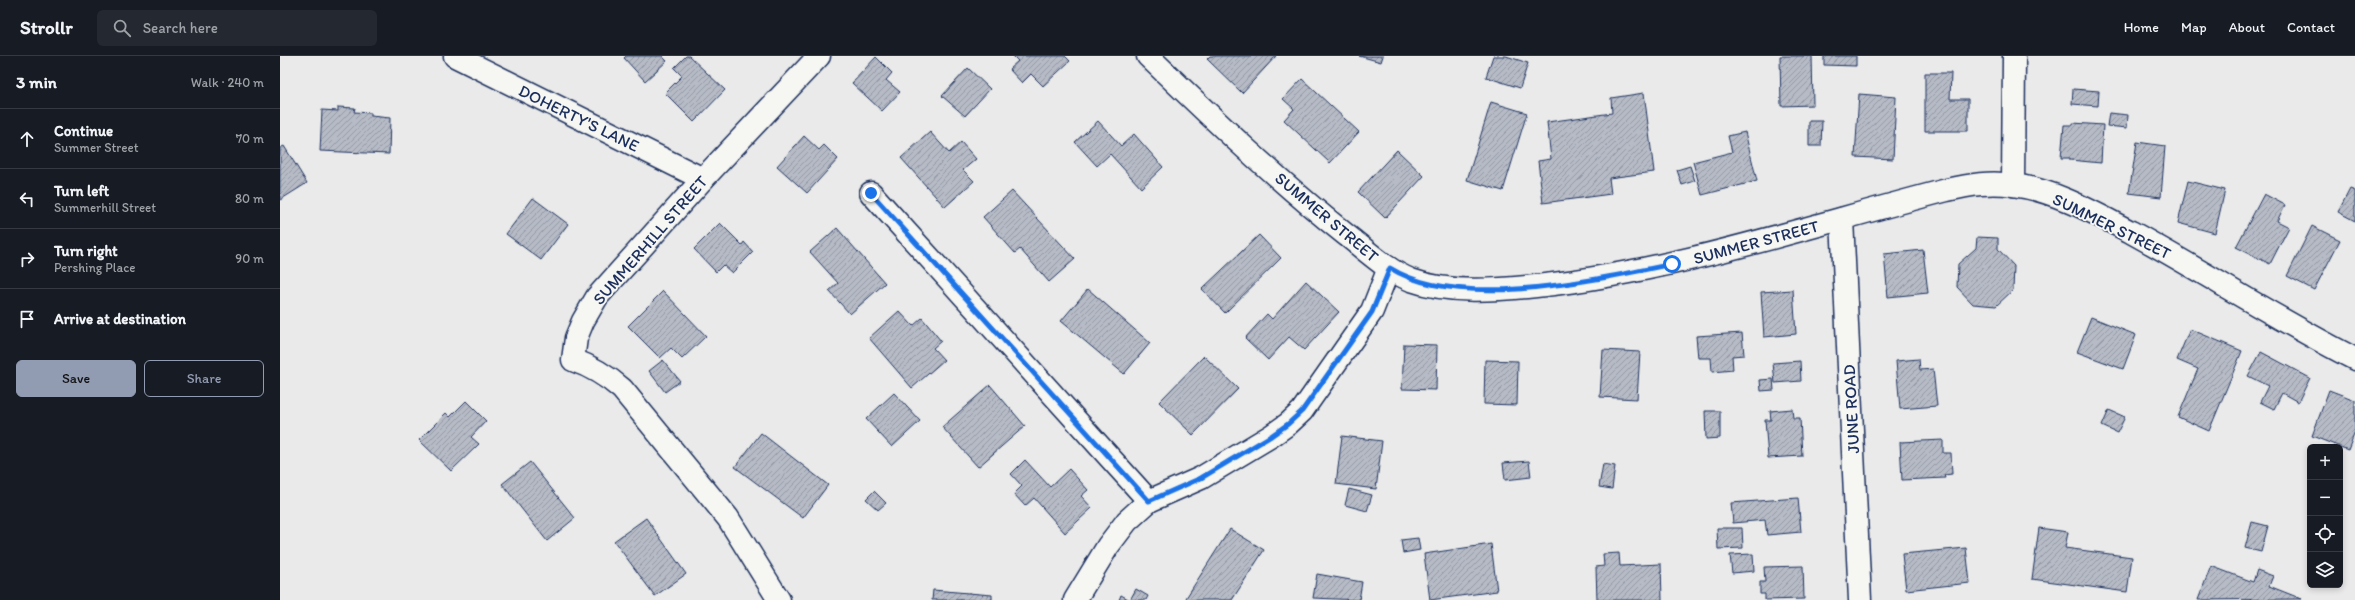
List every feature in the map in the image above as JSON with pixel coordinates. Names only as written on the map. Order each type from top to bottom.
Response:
[{"type":"street","name":"DOHERTY'S LANE","points":[[455,56],[703,179]]},
{"type":"street","name":"SUMMERHILL STREET","points":[[779,600],[728,518],[632,401],[606,375],[591,366],[573,360],[576,338],[583,321],[597,298],[703,179],[819,56]]},
{"type":"street","name":"SUMMER STREET","points":[[1148,56],[1209,115],[1316,210],[1390,268],[1413,280],[1443,287],[1503,288],[1566,283],[1672,264],[1960,187],[1981,183],[2013,184],[2042,192],[2087,209],[2162,249],[2355,358]]},
{"type":"street","points":[[2013,184],[2014,56]]},
{"type":"street","points":[[871,193],[1149,501]]},
{"type":"street","name":"JUNE ROAD","points":[[1842,219],[1860,600]]},
{"type":"street","points":[[1075,600],[1108,546],[1127,521],[1149,501],[1201,478],[1288,424],[1302,411],[1372,312],[1390,268]]},
{"type":"building","points":[[626,56],[662,56],[667,61],[645,81],[624,58]]},
{"type":"building","points":[[686,56],[689,56],[725,90],[694,122],[665,93],[682,76],[674,68]]},
{"type":"building","points":[[1013,56],[1065,56],[1070,61],[1043,86],[1031,74],[1022,83],[1009,69],[1018,61]]},
{"type":"building","points":[[1210,56],[1276,56],[1242,93],[1207,59]]},
{"type":"building","points":[[1359,56],[1383,56],[1381,62]]},
{"type":"building","points":[[1493,56],[1506,56],[1528,63],[1520,88],[1486,77]]},
{"type":"building","points":[[1780,56],[1812,56],[1813,105],[1781,106]]},
{"type":"building","points":[[1824,56],[1856,56],[1856,66],[1824,65]]},
{"type":"building","points":[[876,57],[892,73],[886,80],[900,92],[882,111],[852,83]]},
{"type":"building","points":[[968,68],[990,89],[965,116],[942,96]]},
{"type":"building","points":[[1925,73],[1951,73],[1950,99],[1968,99],[1968,131],[1925,131]]},
{"type":"building","points":[[1302,79],[1359,132],[1330,163],[1284,120],[1294,109],[1283,99]]},
{"type":"building","points":[[2073,89],[2099,91],[2098,106],[2072,104]]},
{"type":"building","points":[[1644,93],[1654,172],[1609,178],[1611,194],[1543,203],[1538,161],[1551,159],[1547,122],[1612,113],[1611,98]]},
{"type":"building","points":[[1859,94],[1896,97],[1893,159],[1855,157]]},
{"type":"building","points":[[1491,102],[1527,113],[1503,191],[1467,180]]},
{"type":"building","points":[[338,107],[355,108],[354,112],[371,113],[371,116],[390,118],[389,154],[320,151],[322,110],[338,111]]},
{"type":"building","points":[[2109,113],[2128,115],[2127,128],[2107,126]]},
{"type":"building","points":[[1098,121],[1121,146],[1134,134],[1163,167],[1141,188],[1110,154],[1097,166],[1075,142]]},
{"type":"building","points":[[1809,121],[1822,121],[1821,146],[1809,146]]},
{"type":"building","points":[[2073,123],[2103,125],[2101,163],[2061,158],[2064,125],[2073,125]]},
{"type":"building","points":[[930,132],[949,153],[961,142],[976,159],[963,170],[974,181],[945,207],[901,158]]},
{"type":"building","points":[[1745,132],[1757,181],[1702,195],[1693,162],[1732,152],[1728,136]]},
{"type":"building","points":[[804,136],[819,150],[824,145],[838,159],[807,193],[777,166]]},
{"type":"building","points":[[2137,142],[2165,146],[2161,197],[2129,193]]},
{"type":"building","points":[[284,146],[307,183],[280,200],[280,148]]},
{"type":"building","points":[[1397,150],[1424,176],[1385,218],[1358,192]]},
{"type":"building","points":[[1690,166],[1695,181],[1682,185],[1677,170]]},
{"type":"building","points":[[2188,181],[2225,190],[2215,233],[2178,223]]},
{"type":"building","points":[[2350,189],[2355,191],[2355,221],[2338,212]]},
{"type":"building","points":[[1012,191],[1075,259],[1049,282],[1020,249],[1015,253],[983,217]]},
{"type":"building","points":[[2264,194],[2285,205],[2277,221],[2289,227],[2270,264],[2236,247]]},
{"type":"building","points":[[533,198],[568,224],[541,260],[506,234]]},
{"type":"building","points":[[720,223],[742,245],[744,242],[753,252],[732,273],[723,265],[716,272],[694,249]]},
{"type":"building","points":[[2312,226],[2340,240],[2314,290],[2287,276]]},
{"type":"building","points":[[837,228],[885,283],[850,314],[829,291],[838,283],[810,252]]},
{"type":"building","points":[[1259,235],[1281,258],[1225,313],[1202,289]]},
{"type":"building","points":[[1977,237],[1998,238],[1998,249],[2014,266],[2013,290],[1996,306],[1973,304],[1957,287],[1958,264],[1976,248]]},
{"type":"building","points":[[1923,250],[1928,293],[1888,297],[1884,254]]},
{"type":"building","points":[[1306,281],[1339,312],[1304,350],[1289,337],[1268,360],[1245,338],[1267,314],[1272,319]]},
{"type":"building","points":[[1088,289],[1150,343],[1124,374],[1061,321]]},
{"type":"building","points":[[1793,290],[1796,334],[1764,337],[1761,292]]},
{"type":"building","points":[[663,291],[706,336],[682,359],[671,348],[660,358],[628,326]]},
{"type":"building","points":[[899,311],[913,326],[922,318],[941,341],[933,348],[944,360],[912,388],[869,338]]},
{"type":"building","points":[[2091,317],[2136,335],[2123,369],[2077,352]]},
{"type":"building","points":[[2190,329],[2242,351],[2209,431],[2178,417],[2198,369],[2177,360]]},
{"type":"building","points":[[1742,333],[1744,355],[1732,356],[1733,370],[1712,372],[1711,358],[1698,358],[1696,336]]},
{"type":"building","points":[[1404,344],[1437,345],[1436,390],[1402,389]]},
{"type":"building","points":[[1603,350],[1640,352],[1637,399],[1600,397]]},
{"type":"building","points":[[2261,352],[2310,378],[2298,402],[2282,393],[2274,409],[2260,402],[2268,386],[2248,376]]},
{"type":"building","points":[[1204,356],[1238,389],[1193,435],[1159,402]]},
{"type":"building","points":[[1919,359],[1920,370],[1933,369],[1937,406],[1900,409],[1896,361]]},
{"type":"building","points":[[663,360],[680,381],[665,392],[649,371]]},
{"type":"building","points":[[1485,360],[1518,361],[1517,405],[1484,404]]},
{"type":"building","points":[[1800,361],[1801,381],[1775,383],[1773,363]]},
{"type":"building","points":[[1773,379],[1774,390],[1761,391],[1760,380]]},
{"type":"building","points":[[990,385],[1025,426],[978,467],[942,427]]},
{"type":"building","points":[[2329,390],[2355,400],[2355,432],[2348,450],[2343,448],[2343,444],[2333,444],[2312,436]]},
{"type":"building","points":[[894,393],[920,421],[892,447],[866,419]]},
{"type":"building","points":[[466,401],[486,421],[471,437],[479,444],[451,471],[419,440],[446,413],[450,417]]},
{"type":"building","points":[[1792,409],[1793,418],[1800,418],[1802,456],[1768,458],[1765,420],[1771,420],[1770,411]]},
{"type":"building","points":[[2109,410],[2125,417],[2117,433],[2102,426]]},
{"type":"building","points":[[1705,411],[1720,411],[1720,438],[1706,439]]},
{"type":"building","points":[[761,433],[828,485],[803,518],[735,467]]},
{"type":"building","points":[[1342,436],[1382,441],[1376,489],[1336,484]]},
{"type":"building","points":[[1943,440],[1943,453],[1951,453],[1952,474],[1944,475],[1945,478],[1902,480],[1900,442]]},
{"type":"building","points":[[1025,460],[1050,487],[1069,469],[1088,490],[1081,496],[1092,508],[1065,533],[1034,498],[1025,506],[1014,494],[1022,486],[1011,474]]},
{"type":"building","points":[[1529,461],[1531,477],[1505,480],[1503,463]]},
{"type":"building","points":[[530,462],[575,518],[547,541],[502,484]]},
{"type":"building","points":[[1603,464],[1615,466],[1612,489],[1599,487]]},
{"type":"building","points":[[1349,489],[1372,495],[1367,511],[1345,505]]},
{"type":"building","points":[[874,491],[886,503],[878,510],[866,499]]},
{"type":"building","points":[[1798,498],[1801,532],[1767,535],[1765,520],[1733,523],[1731,503]]},
{"type":"building","points":[[646,518],[686,574],[655,596],[614,541]]},
{"type":"building","points":[[2252,522],[2268,526],[2261,552],[2245,548]]},
{"type":"building","points":[[1717,528],[1742,528],[1743,548],[1718,549]]},
{"type":"building","points":[[2039,528],[2068,532],[2065,548],[2132,557],[2127,592],[2032,579]]},
{"type":"building","points":[[1230,529],[1264,550],[1232,600],[1188,600],[1186,598]]},
{"type":"building","points":[[1418,538],[1420,550],[1403,553],[1401,540]]},
{"type":"building","points":[[1491,544],[1497,591],[1430,600],[1424,554]]},
{"type":"building","points":[[1966,548],[1970,583],[1906,590],[1902,554]]},
{"type":"building","points":[[1619,553],[1620,566],[1661,564],[1662,600],[1597,600],[1596,567],[1604,566],[1603,554]]},
{"type":"building","points":[[1753,554],[1754,571],[1732,573],[1730,555]]},
{"type":"building","points":[[1803,566],[1804,599],[1765,600],[1765,594],[1760,594],[1760,582],[1765,582],[1764,567]]},
{"type":"building","points":[[2211,566],[2253,582],[2257,570],[2273,576],[2269,586],[2302,599],[2198,600]]},
{"type":"building","points":[[1317,574],[1362,582],[1359,600],[1313,598]]},
{"type":"building","points":[[1136,589],[1148,596],[1146,600],[1130,600]]},
{"type":"building","points":[[933,590],[992,595],[992,600],[932,600]]},
{"type":"building","points":[[1121,595],[1130,600],[1119,600]]},
{"type":"route","points":[[871,193],[1149,501],[1177,490],[1201,478],[1241,452],[1271,436],[1288,424],[1302,411],[1372,312],[1390,268],[1413,280],[1427,284],[1443,287],[1488,289],[1566,283],[1672,264]]}]
